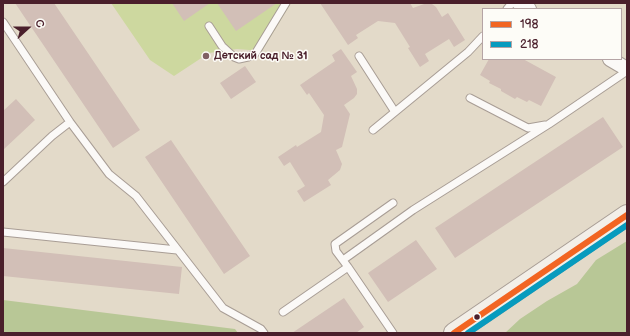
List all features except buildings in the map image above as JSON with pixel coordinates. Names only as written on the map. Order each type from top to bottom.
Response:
[{"type":"main road","points":[[454,333],[627,215]]},
{"type":"street","points":[[612,60],[627,70]]},
{"type":"lane","points":[[209,26],[222,46],[234,57],[240,59],[248,57],[255,54],[286,3]]},
{"type":"lane","points":[[3,22],[70,122],[109,174],[136,196],[223,308],[261,329],[264,333]]},
{"type":"lane","points":[[373,130],[468,52],[482,37]]},
{"type":"lane","points":[[359,56],[395,112]]},
{"type":"lane","points":[[343,260],[413,210],[549,124],[627,70]]},
{"type":"lane","points":[[470,98],[528,128],[549,124]]},
{"type":"lane","points":[[3,182],[52,136],[70,122]]},
{"type":"lane","points":[[393,203],[335,244],[336,251],[393,333]]},
{"type":"lane","points":[[3,232],[177,250]]},
{"type":"lane","points":[[283,312],[348,267]]},
{"type":"green space","name":"Детский сад № 31","points":[[111,3],[291,3],[262,51],[237,49],[209,53],[174,76],[150,60]]},
{"type":"green space","points":[[627,241],[627,333],[505,333],[520,319],[547,301],[577,284],[596,260]]},
{"type":"green space","points":[[3,300],[235,329],[238,333],[3,333]]},
{"type":"transit line","name":"198","points":[[454,333],[627,215]]},
{"type":"transit line","name":"218","points":[[468,333],[627,225]]},
{"type":"place","name":"Детский сад № 31","points":[[206,56]]}]
